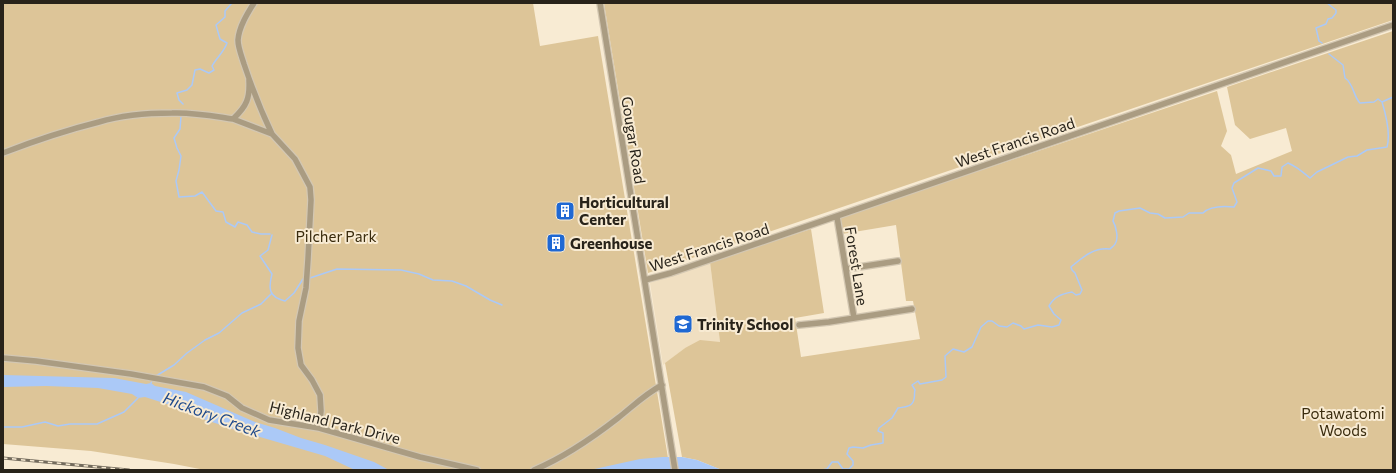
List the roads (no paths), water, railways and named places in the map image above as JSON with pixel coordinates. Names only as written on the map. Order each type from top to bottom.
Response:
[{"type":"street","points":[[254,3],[248,11],[240,29],[238,41],[249,80],[272,134],[295,159],[310,187],[311,200],[306,288],[299,321],[298,348],[301,366],[312,380],[320,395],[321,411],[318,428]]},
{"type":"street","name":"Gougar Road","points":[[600,3],[675,470]]},
{"type":"street","name":"West Francis Road","points":[[645,280],[671,273],[837,217],[949,177],[1393,25]]},
{"type":"street","points":[[233,119],[242,111],[250,94],[249,80]]},
{"type":"street","points":[[3,154],[100,121],[125,117],[173,113],[201,114],[233,119],[272,134]]},
{"type":"street","name":"Forest Lane","points":[[837,217],[854,318]]},
{"type":"street","points":[[846,270],[898,261]]},
{"type":"street","points":[[799,325],[912,309]]},
{"type":"street","name":"Highland Park Drive","points":[[3,358],[131,374],[204,386],[227,396],[242,408],[269,420],[318,428],[420,457],[477,470]]},
{"type":"street","points":[[534,470],[555,461],[581,445],[618,418],[649,392],[662,385]]},
{"type":"water","name":"Hickory Creek","points":[[3,375],[114,378],[146,384],[151,383],[155,386],[186,392],[255,422],[374,462],[389,470],[355,470],[325,456],[236,430],[145,397],[138,398],[132,394],[98,388],[46,386],[3,387]]},
{"type":"water","points":[[682,457],[697,460],[722,470],[590,470],[640,459]]},
{"type":"waterway","points":[[183,104],[179,100],[177,93],[187,90],[192,85],[195,70],[200,69],[209,73],[214,70],[212,66],[226,46],[227,43],[220,39],[216,25],[225,17],[225,11],[232,3]]},
{"type":"waterway","points":[[1322,43],[1319,41],[1316,28],[1326,24],[1328,19],[1332,18],[1336,13],[1336,10],[1327,3]]},
{"type":"waterway","points":[[1329,54],[1343,65],[1345,78],[1350,83],[1360,103],[1374,102],[1378,99],[1382,102]]},
{"type":"waterway","points":[[1382,102],[1393,97]]},
{"type":"waterway","points":[[822,470],[827,469],[832,462],[838,462],[843,469],[849,469],[853,465],[853,461],[847,454],[849,448],[863,448],[883,443],[883,433],[878,431],[879,428],[892,418],[898,408],[912,404],[915,390],[912,385],[918,381],[920,384],[942,380],[946,377],[945,356],[953,349],[964,352],[972,347],[981,327],[988,321],[992,321],[999,326],[1007,327],[1013,323],[1024,329],[1038,325],[1052,327],[1059,325],[1061,320],[1054,314],[1049,306],[1053,300],[1061,295],[1072,292],[1076,295],[1080,294],[1082,290],[1071,267],[1094,251],[1110,249],[1114,245],[1117,236],[1113,221],[1115,213],[1140,208],[1165,218],[1183,217],[1189,213],[1203,213],[1209,209],[1217,207],[1234,207],[1237,202],[1232,188],[1234,183],[1258,168],[1271,171],[1274,176],[1281,176],[1282,167],[1288,163],[1310,178],[1317,172],[1348,157],[1357,156],[1367,150],[1387,147],[1388,130],[1382,102]]},
{"type":"waterway","points":[[181,116],[180,129],[174,138],[181,156],[176,181],[179,197],[195,196],[202,192],[216,211],[223,212],[226,222],[235,227],[238,222],[247,225],[252,232],[270,234]]},
{"type":"waterway","points":[[272,235],[268,250],[260,256],[272,274],[270,288],[273,295],[285,301],[294,293],[303,279]]},
{"type":"waterway","points":[[310,278],[337,269],[401,270],[419,274],[433,280],[452,281],[466,286],[502,305]]},
{"type":"waterway","points":[[156,376],[174,365],[205,340],[219,333],[242,313],[261,304],[271,294]]},
{"type":"waterway","points":[[3,427],[22,427],[45,422],[58,426],[70,424],[97,424],[124,412],[138,398]]},
{"type":"railway","points":[[3,458],[129,470]]},
{"type":"place","name":"Horticultural Center","points":[[565,211]]},
{"type":"place","name":"Greenhouse","points":[[556,243]]},
{"type":"place","name":"Trinity School","points":[[683,324]]},
{"type":"park label","name":"Pilcher Park","points":[[336,236]]},
{"type":"park label","name":"Potawatomi Woods","points":[[1343,422]]}]
